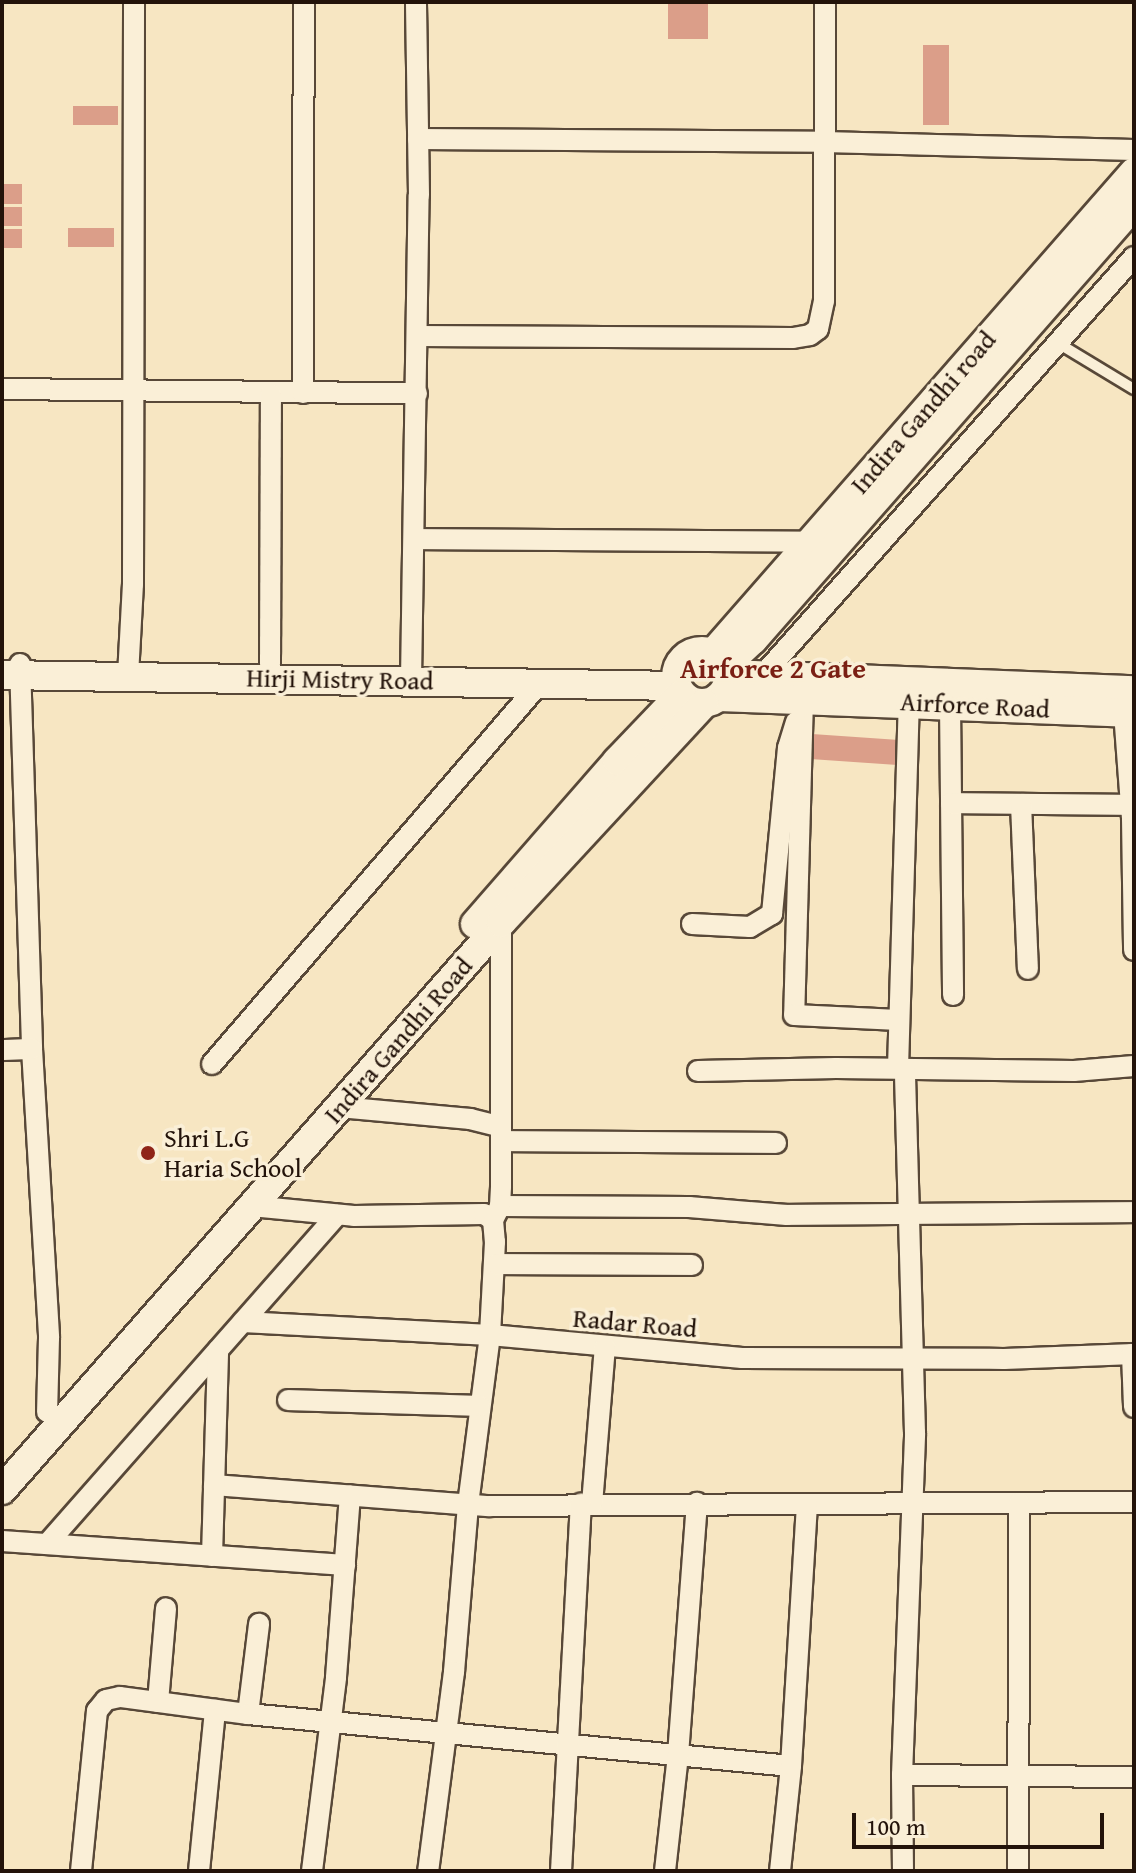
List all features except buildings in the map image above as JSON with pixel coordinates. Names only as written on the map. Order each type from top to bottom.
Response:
[{"type":"main road","name":"Indira Gandhi road","points":[[703,680],[809,542],[1134,172]]},
{"type":"main road","name":"Indira Gandhi road","points":[[703,680],[753,640],[1134,205]]},
{"type":"main road","name":"Hirji Mistry Road","points":[[128,670],[270,664],[540,683],[703,680]]},
{"type":"main road","name":"Hirji Mistry Road","points":[[11,668],[411,672],[703,680]]},
{"type":"main road","name":"Airforce Road","points":[[703,680],[763,675],[1131,705]]},
{"type":"main road","name":"Airforce Road","points":[[703,680],[803,699],[1131,705]]},
{"type":"main road","name":"Indira Gandhi Road","points":[[54,1417],[339,1107],[501,923],[703,680]]},
{"type":"main road","name":"Indira Gandhi Road","points":[[6,1474],[617,761],[703,680]]},
{"type":"street","points":[[128,670],[134,390],[134,2]]},
{"type":"street","points":[[303,393],[304,2]]},
{"type":"street","points":[[411,672],[418,336],[416,2]]},
{"type":"street","points":[[418,336],[810,335],[818,329],[823,315],[825,2]]},
{"type":"street","points":[[418,139],[824,142],[1134,150]]},
{"type":"street","points":[[763,675],[1134,257]]},
{"type":"street","points":[[2,389],[271,394],[417,393]]},
{"type":"street","points":[[270,664],[271,394]]},
{"type":"street","points":[[415,539],[809,542]]},
{"type":"street","points":[[11,668],[54,1417]]},
{"type":"street","points":[[212,1064],[540,683]]},
{"type":"street","points":[[692,924],[750,927],[772,914],[788,748],[803,699]]},
{"type":"street","points":[[803,699],[794,1015],[899,1020]]},
{"type":"street","points":[[903,1871],[902,1775],[914,1359],[899,1020],[909,702]]},
{"type":"street","points":[[950,704],[953,995]]},
{"type":"street","points":[[1131,705],[1134,950]]},
{"type":"street","points":[[951,803],[1131,805]]},
{"type":"street","points":[[1021,804],[1028,969]]},
{"type":"street","points":[[428,1871],[496,1264],[501,1134],[501,923]]},
{"type":"street","points":[[2,1050],[32,1049]]},
{"type":"street","points":[[698,1071],[902,1068],[1074,1071],[1134,1066]]},
{"type":"street","points":[[339,1107],[470,1119],[501,1134],[776,1143]]},
{"type":"street","points":[[251,1206],[337,1215],[689,1207],[787,1215],[907,1211],[1134,1212]]},
{"type":"street","points":[[47,1544],[337,1215]]},
{"type":"street","points":[[496,1264],[692,1265]]},
{"type":"street","name":"Radar Road","points":[[243,1322],[490,1335],[742,1358],[914,1359],[1133,1354]]},
{"type":"street","points":[[561,1871],[566,1743],[587,1504],[605,1347]]},
{"type":"street","points":[[212,1556],[218,1350]]},
{"type":"street","points":[[1133,1354],[1134,1407]]},
{"type":"street","points":[[288,1400],[480,1406]]},
{"type":"street","points":[[214,1485],[468,1505],[1134,1502]]},
{"type":"street","points":[[312,1871],[320,1786],[331,1720],[350,1496]]},
{"type":"street","points":[[665,1871],[678,1755],[697,1503]]},
{"type":"street","points":[[1018,1871],[1019,1503]]},
{"type":"street","points":[[780,1871],[791,1766],[807,1504]]},
{"type":"street","points":[[2,1541],[345,1565]]},
{"type":"street","points":[[158,1702],[166,1608]]},
{"type":"street","points":[[248,1714],[259,1624]]},
{"type":"street","points":[[81,1871],[97,1711],[106,1700],[120,1697],[248,1714],[791,1766]]},
{"type":"street","points":[[199,1871],[215,1710]]},
{"type":"street","points":[[902,1775],[1134,1777]]},
{"type":"lane","points":[[1058,343],[1134,389]]},
{"type":"place","name":"Shri L.G Haria School","points":[[148,1153]]},
{"type":"district","name":"Airforce 2 Gate","points":[[773,668]]}]
